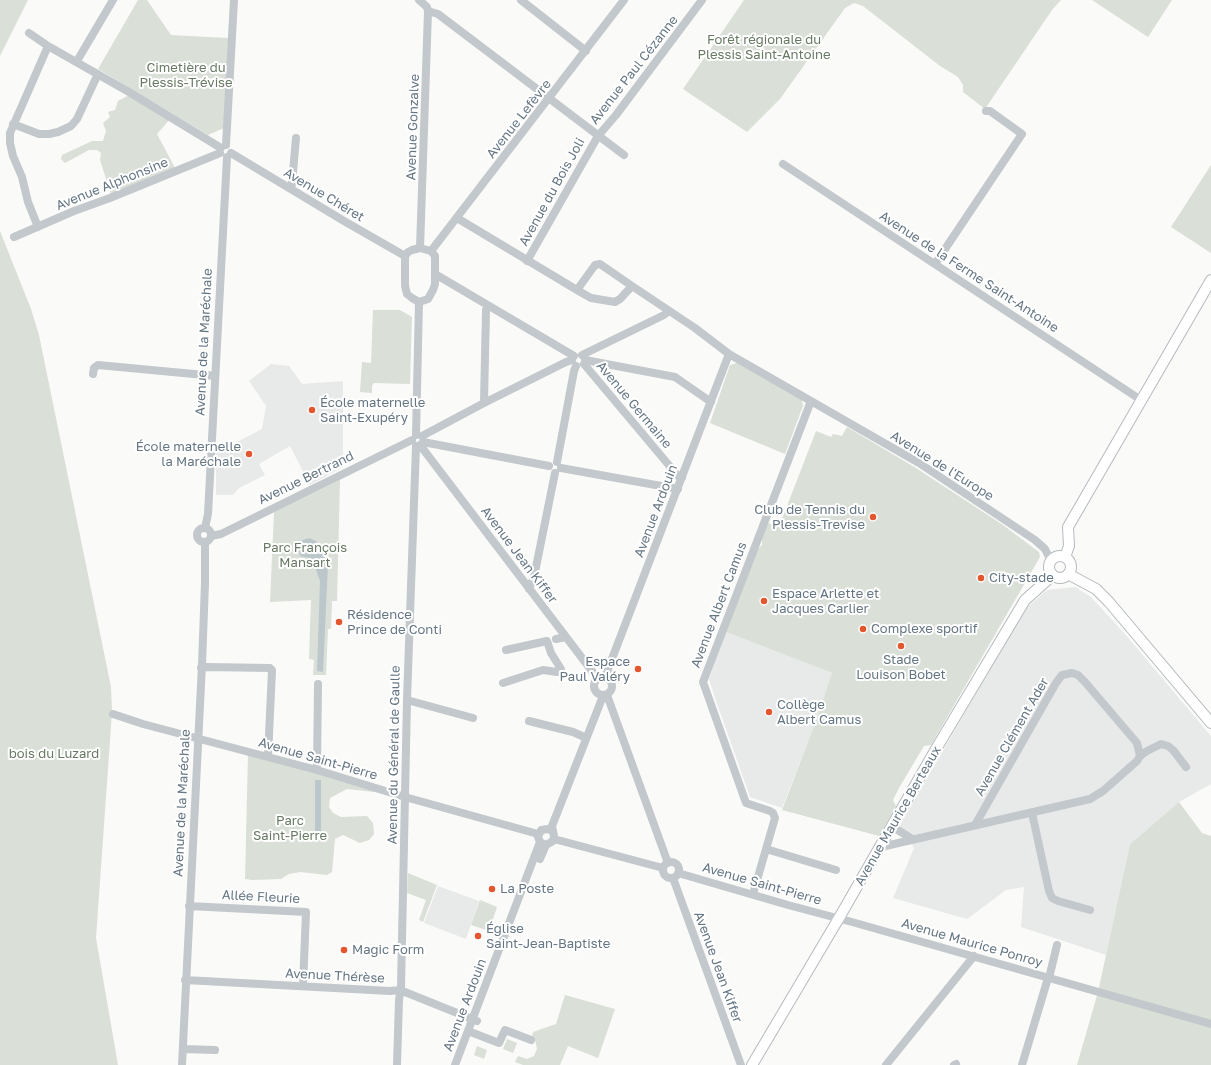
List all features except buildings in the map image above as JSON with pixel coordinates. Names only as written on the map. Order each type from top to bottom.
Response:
[{"type":"main road","points":[[1065,557],[1068,546],[1068,527],[1211,280]]},
{"type":"main road","points":[[1056,557],[1065,557],[1071,565],[1070,572],[1062,578],[1055,577],[1049,566],[1051,561],[1056,557]]},
{"type":"main road","points":[[1068,574],[1096,589],[1109,602],[1211,723]]},
{"type":"main road","name":"Avenue Maurice Berteaux","points":[[752,1065],[893,827],[936,749],[1025,600],[1053,575]]},
{"type":"street","points":[[77,61],[113,0]]},
{"type":"street","name":"Avenue de la Maréchale","points":[[205,528],[208,514],[225,151],[234,0]]},
{"type":"street","points":[[521,0],[586,51]]},
{"type":"street","name":"Avenue Lefèvre","points":[[431,252],[624,0]]},
{"type":"street","name":"Avenue Paul Cézanne","points":[[598,136],[702,0]]},
{"type":"street","points":[[425,5],[624,155]]},
{"type":"street","name":"Avenue Gonzalve","points":[[420,248],[425,5]]},
{"type":"street","name":"Avenue Chéret","points":[[29,33],[48,46],[77,61],[225,151],[405,256]]},
{"type":"street","points":[[38,227],[28,202],[22,177],[10,143],[10,133],[48,46]]},
{"type":"street","points":[[13,124],[40,134],[58,132],[70,126],[77,119],[98,74]]},
{"type":"street","points":[[934,264],[1022,134],[990,111],[986,111]]},
{"type":"street","name":"Avenue du Bois Joli","points":[[527,261],[598,136]]},
{"type":"street","points":[[291,189],[296,138]]},
{"type":"street","name":"Avenue Alphonsine","points":[[14,237],[225,151]]},
{"type":"street","name":"Avenue de la Ferme Saint-Antoine","points":[[783,164],[1141,400]]},
{"type":"street","points":[[457,218],[591,298],[615,302],[620,299],[632,286]]},
{"type":"street","points":[[420,248],[431,252],[435,256],[434,287],[428,299],[419,302],[408,294],[405,286],[405,256],[412,250],[420,248]]},
{"type":"street","points":[[577,290],[595,265],[600,264],[695,328],[729,354]]},
{"type":"street","points":[[435,274],[579,360],[675,377],[711,402]]},
{"type":"street","name":"Avenue du Général de Gaulle","points":[[397,1065],[408,700],[418,441],[419,302]]},
{"type":"street","points":[[484,403],[486,310],[488,306]]},
{"type":"street","name":"Avenue Bertrand","points":[[208,539],[418,441],[484,403],[566,362],[579,360],[669,311]]},
{"type":"street","name":"Avenue de l'Europe","points":[[729,354],[923,465],[1035,540],[1045,549],[1051,561]]},
{"type":"street","name":"Avenue Ardouin","points":[[602,678],[678,489],[729,354]]},
{"type":"street","points":[[529,589],[534,578],[558,468],[574,371],[579,360]]},
{"type":"street","name":"Avenue Germaine","points":[[579,360],[678,476],[682,478]]},
{"type":"street","points":[[93,374],[94,368],[98,365],[215,376]]},
{"type":"street","name":"Avenue Albert Camus","points":[[753,894],[774,818],[773,813],[746,803],[703,682],[811,401]]},
{"type":"street","points":[[418,441],[549,466],[551,463],[558,468],[678,489]]},
{"type":"street","name":"Avenue Jean Kiffer","points":[[418,441],[566,637],[602,678]]},
{"type":"street","points":[[205,528],[209,530],[208,539],[200,541],[197,535],[199,529],[205,528]]},
{"type":"street","name":"Avenue de la Maréchale","points":[[182,1065],[185,980],[208,539]]},
{"type":"street","points":[[556,639],[566,637]]},
{"type":"street","points":[[503,683],[543,670],[557,672],[561,669],[551,653],[547,641],[506,650]]},
{"type":"street","points":[[201,668],[262,668],[272,670],[268,757]]},
{"type":"street","name":"Avenue Clément Ader","points":[[975,825],[1062,675],[1072,673],[1078,675],[1085,682],[1137,743],[1140,756]]},
{"type":"street","points":[[603,695],[582,736],[549,822],[551,833],[552,843],[541,841],[541,830],[551,833],[665,865],[673,863],[678,868],[676,875],[668,878],[663,873],[665,865],[603,695],[594,687],[602,678],[610,680],[612,685],[612,691],[603,695]]},
{"type":"street","points":[[317,770],[318,684]]},
{"type":"street","points":[[551,833],[552,826],[603,695]]},
{"type":"street","points":[[408,700],[473,718]]},
{"type":"street","name":"Avenue Saint-Pierre","points":[[113,714],[197,739],[317,770],[541,841]]},
{"type":"street","points":[[529,721],[574,732],[582,736]]},
{"type":"street","points":[[881,847],[1085,801],[1094,797],[1137,761],[1140,756],[1155,746],[1162,744],[1173,750],[1186,767]]},
{"type":"street","points":[[1032,813],[1049,891],[1052,898],[1058,902],[1090,910]]},
{"type":"street","points":[[893,827],[912,839]]},
{"type":"street","name":"Avenue Ardouin","points":[[460,1065],[474,1020],[543,851],[541,841]]},
{"type":"street","points":[[767,845],[836,870]]},
{"type":"street","name":"Avenue Jean Kiffer","points":[[676,875],[741,1065]]},
{"type":"street","name":"Avenue Saint-Pierre","points":[[676,875],[753,894],[839,918]]},
{"type":"street","name":"Allée Fleurie","points":[[189,906],[306,912],[303,986]]},
{"type":"street","name":"Avenue Maurice Ponroy","points":[[839,918],[1211,1024]]},
{"type":"street","points":[[1022,1065],[1057,945]]},
{"type":"street","points":[[886,1065],[974,956]]},
{"type":"street","name":"Avenue Thérèse","points":[[185,980],[390,991],[400,990],[474,1020]]},
{"type":"street","points":[[470,1032],[499,1044],[505,1030],[531,1040]]},
{"type":"street","name":"Avenue Ardouin","points":[[455,1065],[470,1032]]},
{"type":"street","points":[[182,1049],[215,1050]]},
{"type":"shaded area","points":[[271,364],[289,366],[302,384],[343,381],[343,467],[310,485],[290,446],[259,464],[265,475],[239,488],[233,495],[216,495],[216,453],[262,429],[266,406],[249,381]]},
{"type":"shaded area","points":[[309,538],[316,541],[328,564],[323,672],[317,671],[320,581],[314,564],[309,558],[300,556],[298,546],[300,541]]},
{"type":"shaded area","points":[[1075,587],[1091,597],[1125,634],[1211,736],[1211,784],[1179,802],[1130,844],[1106,955],[1021,927],[1024,887],[1006,890],[967,919],[893,898],[914,848],[900,825],[1025,609],[1047,590]]},
{"type":"shaded area","name":"Collège Albert Camus","points":[[726,632],[832,673],[814,726],[782,808],[750,797],[715,698],[709,679]]},
{"type":"shaded area","points":[[315,780],[321,780],[321,836],[315,835]]},
{"type":"shaded area","points":[[438,886],[479,901],[466,939],[424,923]]},
{"type":"green space","points":[[0,0],[28,0],[0,56]]},
{"type":"green space","name":"Cimetière du Plessis-Trévise","points":[[138,0],[147,0],[171,35],[228,38],[224,128],[208,135],[98,69]]},
{"type":"green space","name":"Forêt régionale du Plessis Saint-Antoine","points":[[744,0],[1061,0],[1052,10],[985,109],[963,92],[963,85],[958,77],[940,66],[863,6],[854,3],[845,8],[780,99],[747,132],[683,89]]},
{"type":"green space","points":[[1092,0],[1172,0],[1148,37]]},
{"type":"green space","points":[[129,95],[170,119],[157,134],[175,168],[111,194],[100,160],[101,153],[97,150],[89,150],[65,163],[61,159],[62,155],[92,141],[103,141],[106,131],[103,123],[110,117],[108,112],[115,110],[118,101]]},
{"type":"green space","points":[[1211,165],[1211,253],[1171,227]]},
{"type":"green space","name":"bois du Luzard","points":[[0,231],[31,309],[39,335],[111,687],[112,712],[96,938],[118,1065],[0,1065]]},
{"type":"green space","points":[[373,310],[400,310],[412,317],[410,384],[374,383],[372,386],[372,393],[360,392],[362,362],[371,363]]},
{"type":"green space","points":[[737,363],[802,400],[803,406],[785,454],[710,423],[730,365]]},
{"type":"green space","name":"Complexe sportif","points":[[847,427],[916,468],[1003,525],[1039,552],[1040,557],[931,745],[924,746],[899,788],[893,800],[896,806],[879,836],[782,810],[814,726],[832,673],[726,632],[757,550],[762,545],[762,537],[768,523],[776,526],[778,523],[780,524],[816,431],[831,437],[833,434],[842,436]]},
{"type":"green space","name":"Parc François Mansart","points":[[340,480],[337,601],[332,601],[331,629],[328,629],[326,675],[313,675],[314,660],[309,659],[311,600],[270,602],[274,512]]},
{"type":"green space","name":"Parc Saint-Pierre","points":[[248,754],[374,788],[374,792],[347,789],[330,798],[329,807],[333,813],[341,817],[367,816],[373,823],[374,834],[369,840],[360,843],[343,835],[335,839],[332,872],[327,875],[300,872],[289,874],[281,879],[245,879]]},
{"type":"green space","points":[[1179,802],[1202,833],[1211,836],[1211,1065],[1077,1065],[1098,992],[1130,844]]},
{"type":"green space","points":[[408,873],[437,885],[423,922],[419,920],[426,900],[407,893]]},
{"type":"green space","points":[[480,900],[497,907],[489,931],[471,925]]},
{"type":"green space","points":[[565,995],[615,1009],[598,1058],[568,1046],[560,1065],[523,1065],[515,1062],[518,1056],[527,1059],[534,1056],[537,1049],[535,1040],[532,1037],[533,1032],[556,1024]]},
{"type":"green space","points":[[507,1039],[517,1043],[513,1053],[503,1049]]},
{"type":"green space","points":[[477,1046],[487,1050],[484,1059],[474,1055]]},
{"type":"place","name":"École maternelle Saint-Exupéry","points":[[312,410]]},
{"type":"place","name":"École maternelle la Maréchale","points":[[249,454]]},
{"type":"place","name":"Club de Tennis du Plessis-Trevise","points":[[873,517]]},
{"type":"place","name":"City-stade","points":[[981,578]]},
{"type":"place","name":"Espace Arlette et Jacques Carlier","points":[[764,601]]},
{"type":"place","name":"Résidence Prince de Conti","points":[[339,622]]},
{"type":"place","name":"Complexe sportif","points":[[863,629]]},
{"type":"place","name":"Stade Louison Bobet","points":[[901,646]]},
{"type":"place","name":"Espace Paul Valéry","points":[[638,669]]},
{"type":"place","name":"Collège Albert Camus","points":[[769,712]]},
{"type":"place","name":"La Poste","points":[[492,889]]},
{"type":"place","name":"Église Saint-Jean-Baptiste","points":[[478,936]]},
{"type":"place","name":"Magic Form","points":[[344,950]]}]
